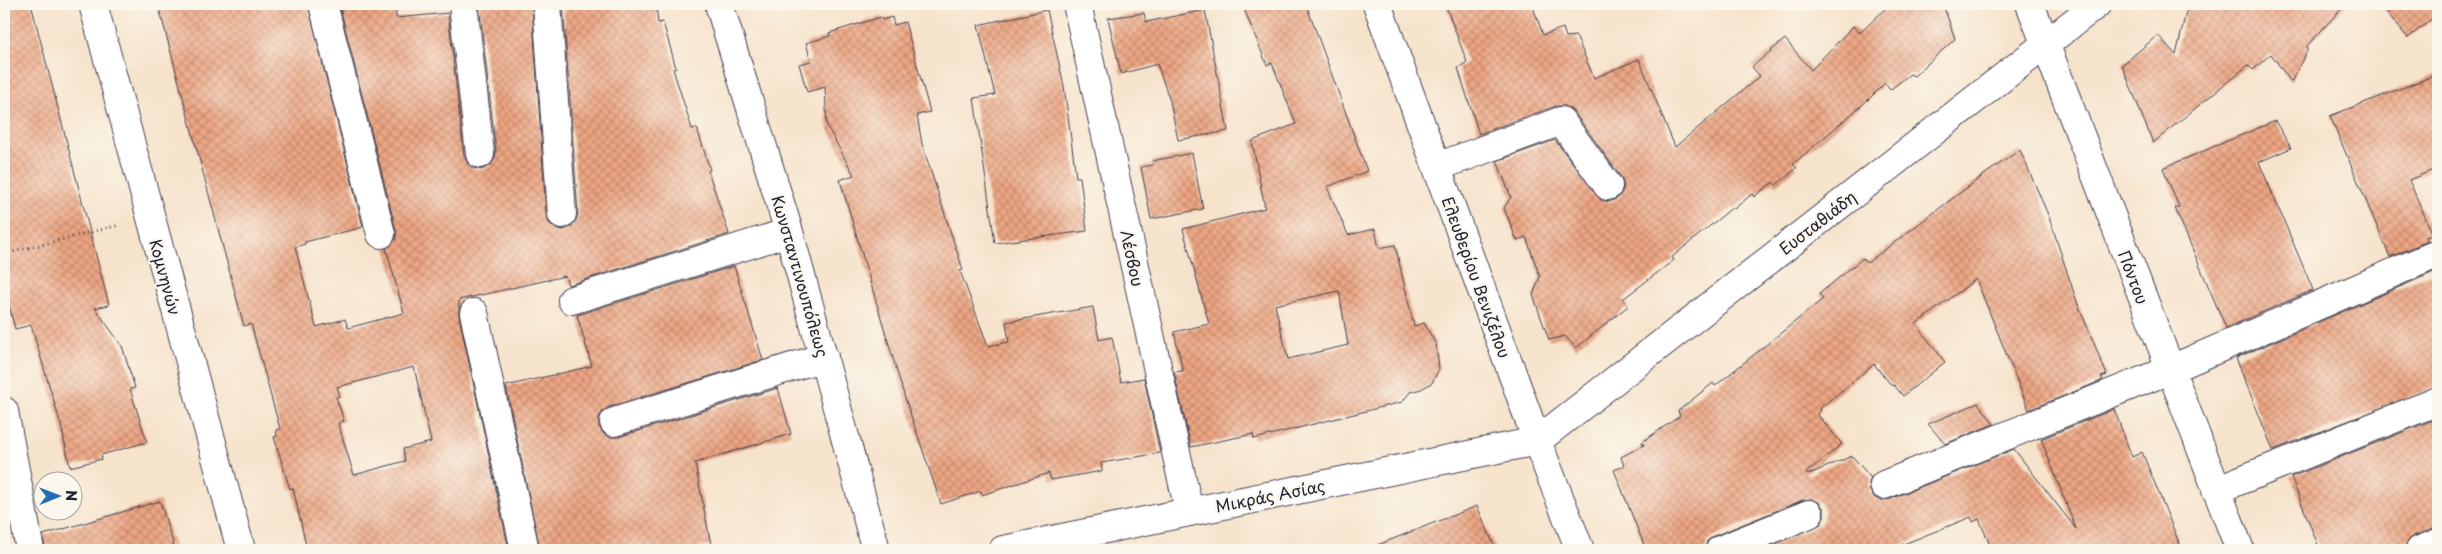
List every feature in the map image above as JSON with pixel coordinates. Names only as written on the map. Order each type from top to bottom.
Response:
[{"type":"street","name":"Κομνηνών","points":[[93,4],[241,550]]},
{"type":"street","points":[[323,4],[381,234]]},
{"type":"street","points":[[463,4],[480,154]]},
{"type":"street","points":[[547,4],[562,214]]},
{"type":"street","name":"Κωνσταντινουπόλεως","points":[[720,4],[789,232],[876,550]]},
{"type":"street","name":"Λέσβου","points":[[1077,4],[1189,511]]},
{"type":"street","name":"Ελευθερίου Βενιζέλου","points":[[1376,4],[1537,441],[1580,550]]},
{"type":"street","name":"Πόντου","points":[[2030,4],[2238,550]]},
{"type":"street","name":"Ευσταθιάδη","points":[[1537,441],[2097,4]]},
{"type":"street","points":[[1437,167],[1561,121],[1608,186]]},
{"type":"street","points":[[572,300],[789,232]]},
{"type":"street","points":[[1884,485],[2169,370],[2432,256]]},
{"type":"street","points":[[474,313],[525,550]]},
{"type":"street","points":[[614,422],[824,356]]},
{"type":"street","points":[[2216,490],[2438,401]]},
{"type":"street","points":[[4,411],[30,550]]},
{"type":"street","name":"Μικράς Ασίας","points":[[1003,550],[1537,441]]},
{"type":"street","points":[[1720,550],[1809,514]]},
{"type":"street","points":[[2420,550],[2438,543]]},
{"type":"path","points":[[4,254],[150,217]]},
{"type":"building","points":[[4,4],[31,4],[109,305],[95,308],[122,346],[135,388],[130,389],[147,442],[101,455],[102,459],[70,467],[61,425],[31,325],[15,329],[4,286]]},
{"type":"building","points":[[158,4],[308,4],[363,227],[305,242],[305,244],[295,247],[316,327],[345,319],[348,328],[404,313],[386,248],[396,239],[396,230],[339,4],[396,4],[396,18],[448,13],[464,156],[468,164],[473,168],[481,170],[490,166],[496,152],[479,4],[532,4],[546,215],[549,223],[563,230],[571,227],[578,213],[563,4],[656,4],[658,23],[663,22],[676,68],[673,69],[692,129],[697,128],[710,170],[708,171],[729,234],[568,285],[565,276],[459,300],[459,316],[509,550],[307,550],[293,488],[290,489],[274,437],[277,436],[276,430],[280,429],[251,324],[244,326]],"holes":[[[414,367],[431,442],[403,449],[405,461],[354,475],[338,423],[344,421],[336,397],[340,396],[337,387]]]},
{"type":"building","points":[[1242,4],[1306,4],[1367,171],[1327,187],[1348,235],[1375,229],[1379,248],[1395,245],[1414,326],[1424,323],[1436,344],[1439,369],[1432,383],[1410,392],[1402,402],[1254,439],[1253,434],[1191,447],[1174,372],[1183,371],[1174,332],[1209,324],[1183,229],[1265,208],[1252,141],[1296,124],[1272,63],[1267,65]],"holes":[[[1339,291],[1348,345],[1288,359],[1275,305]]]},
{"type":"building","points":[[1445,4],[1532,4],[1543,35],[1563,28],[1566,37],[1576,36],[1594,78],[1639,59],[1675,147],[1760,76],[1752,67],[1785,39],[1811,70],[1853,26],[1860,33],[1890,4],[1943,4],[1955,39],[1914,76],[1910,74],[1890,90],[1885,83],[1868,100],[1793,164],[1797,168],[1776,185],[1773,182],[1754,197],[1752,194],[1734,209],[1733,207],[1672,257],[1674,260],[1623,299],[1628,306],[1576,348],[1565,336],[1549,340],[1533,295],[1540,277],[1526,237],[1517,241],[1504,208],[1511,197],[1497,161],[1555,140],[1601,200],[1609,202],[1618,198],[1624,185],[1621,177],[1574,112],[1566,106],[1556,106],[1479,134],[1458,68],[1467,62]]},
{"type":"building","points":[[2200,4],[2346,4],[2307,46],[2307,51],[2291,82],[2271,54],[2253,70],[2248,65],[2153,143],[2122,65],[2158,35],[2176,55],[2186,12]]},
{"type":"building","points":[[2380,4],[2438,4],[2438,14],[2408,38]]},
{"type":"building","points":[[1047,10],[1064,86],[1076,177],[1080,177],[1087,231],[995,243],[974,98],[995,95],[978,25]]},
{"type":"building","points":[[1205,10],[1228,131],[1178,140],[1170,101],[1157,64],[1121,74],[1108,18],[1144,13],[1146,22]]},
{"type":"building","points":[[881,17],[882,20],[892,17],[894,25],[905,22],[930,112],[917,115],[922,144],[963,270],[960,271],[988,346],[1009,342],[1006,322],[1093,307],[1099,340],[1112,337],[1121,382],[1144,378],[1160,453],[1101,463],[1102,471],[1051,480],[1049,473],[982,495],[981,491],[941,504],[904,395],[840,180],[854,175],[827,126],[825,87],[807,92],[799,64],[811,61],[806,43],[830,36],[829,33]]},
{"type":"building","points":[[2438,74],[2438,168],[2409,180],[2433,235],[2426,237],[2428,241],[2390,257],[2330,116]]},
{"type":"building","points":[[2275,121],[2291,148],[2259,162],[2313,290],[2226,328],[2175,208],[2179,207],[2163,168]]},
{"type":"building","points":[[2020,150],[2049,217],[2077,302],[2107,375],[2101,377],[2103,380],[2029,410],[1976,279],[1916,324],[1945,362],[1903,396],[1874,364],[1820,408],[1821,410],[1817,414],[1842,444],[1806,473],[1807,475],[1852,456],[1871,478],[1869,483],[1870,491],[1875,498],[1882,500],[1890,499],[2014,449],[2076,529],[2041,439],[2114,409],[2132,457],[2142,452],[2182,550],[1992,550],[1979,519],[1973,522],[1971,517],[1889,550],[1761,550],[1821,524],[1824,517],[1824,509],[1819,502],[1811,499],[1803,500],[1714,536],[1707,541],[1705,550],[1646,550],[1614,470],[1624,466],[1621,457],[1644,445],[1642,442],[1680,416],[1678,411],[1713,383],[1715,386],[1823,299],[1819,294],[1863,258],[1867,263]]},
{"type":"building","points":[[1192,153],[1203,209],[1151,219],[1141,167],[1153,165],[1152,161]]},
{"type":"building","points":[[734,266],[763,360],[609,407],[603,411],[599,418],[599,427],[604,434],[610,437],[619,437],[778,388],[791,434],[695,463],[711,545],[684,550],[540,550],[506,386],[592,366],[577,315]]},
{"type":"building","points":[[2434,272],[2438,283],[2438,386],[2273,450],[2236,358]]},
{"type":"building","points":[[1978,403],[1994,424],[1945,444],[1928,424]]},
{"type":"building","points":[[2438,418],[2438,528],[2414,536],[2408,541],[2405,548],[2400,550],[2320,550],[2291,477]]},
{"type":"building","points":[[160,501],[175,550],[45,550],[43,535]]},
{"type":"building","points":[[1477,506],[1496,550],[1370,550],[1370,548]]}]
